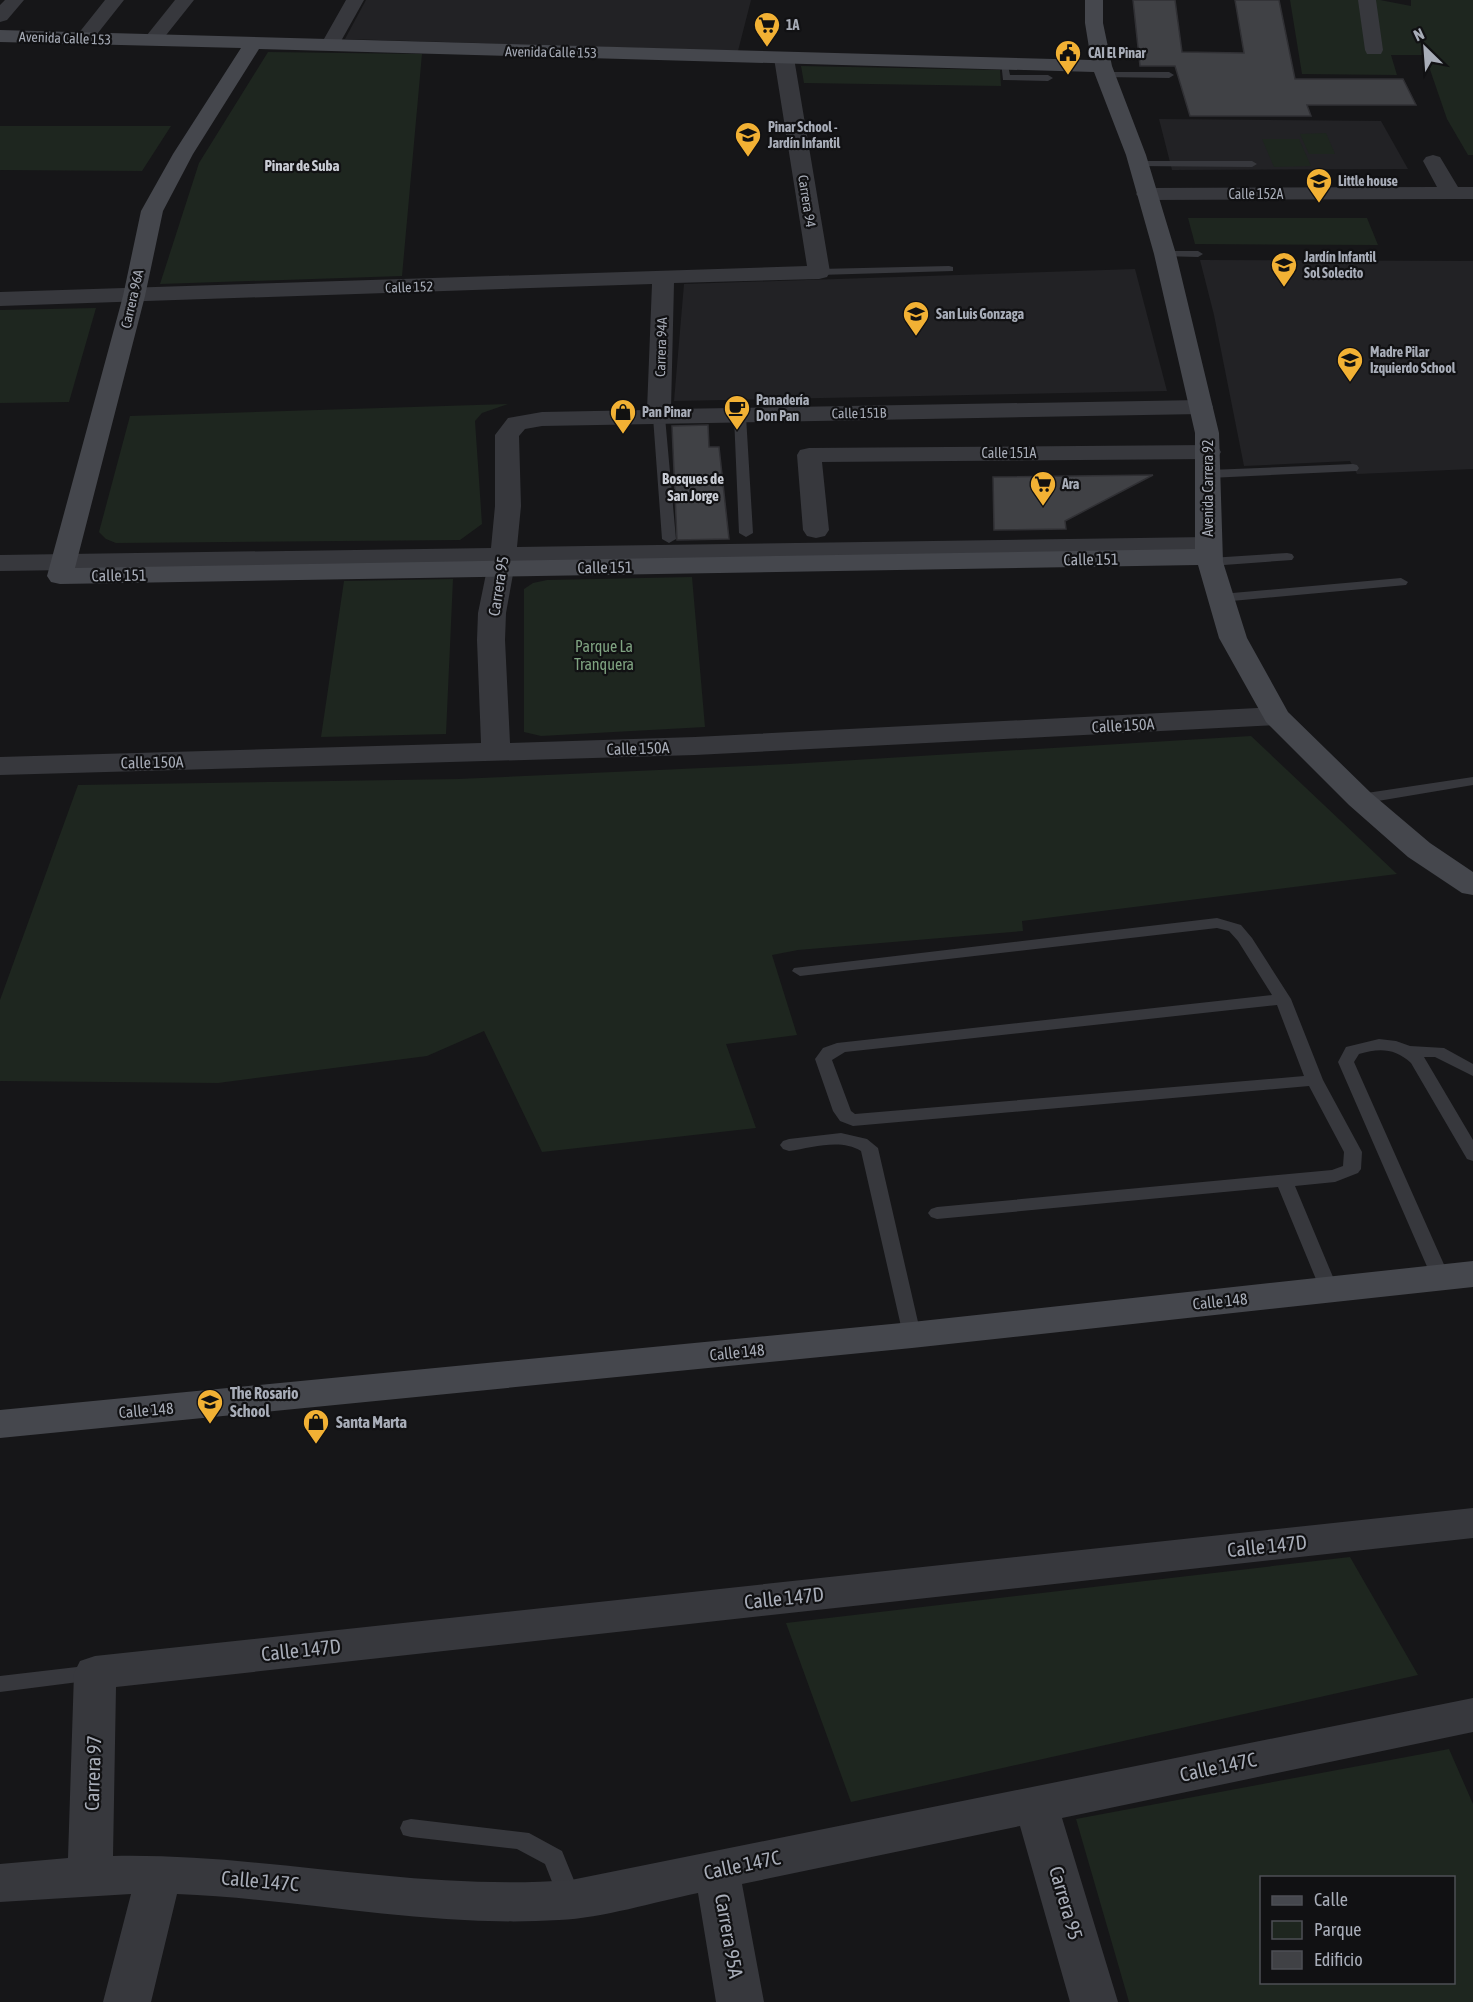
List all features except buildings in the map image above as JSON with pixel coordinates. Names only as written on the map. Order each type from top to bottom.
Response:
[{"type":"main road","name":"Avenida Carrera 92","points":[[1094,0],[1094,23],[1104,70],[1139,164],[1165,254],[1202,407],[1209,463],[1210,555],[1233,638],[1275,716],[1360,799],[1419,850],[1473,886]]},
{"type":"main road","name":"Avenida Calle 153","points":[[0,36],[1004,63],[1104,70]]},
{"type":"main road","name":"Carrera 96A","points":[[62,569],[134,296],[149,221],[157,200],[253,44]]},
{"type":"main road","name":"Calle 151","points":[[62,569],[1210,555]]},
{"type":"main road","name":"Calle 148","points":[[0,1424],[912,1335],[1457,1276]]},
{"type":"street","points":[[0,16],[15,0]]},
{"type":"street","points":[[83,39],[115,0]]},
{"type":"street","points":[[152,40],[185,0]]},
{"type":"street","points":[[329,46],[355,0]]},
{"type":"street","points":[[1367,0],[1374,50]]},
{"type":"street","name":"Carrera 94","points":[[784,58],[819,272]]},
{"type":"street","points":[[1433,161],[1451,194]]},
{"type":"street","name":"Calle 152A","points":[[1147,194],[1473,193]]},
{"type":"street","name":"Calle 152","points":[[0,299],[819,272]]},
{"type":"street","name":"Carrera 94A","points":[[659,417],[663,278]]},
{"type":"street","name":"Calle 151B","points":[[517,423],[542,419],[1202,407]]},
{"type":"street","name":"Carrera 95","points":[[496,753],[491,639],[508,506],[507,435],[517,423]]},
{"type":"street","name":"Calle 151A","points":[[816,530],[809,455],[1209,463]]},
{"type":"street","name":"Calle 151","points":[[0,562],[62,569]]},
{"type":"street","name":"Calle 151","points":[[0,577],[62,569]]},
{"type":"street","name":"Calle 150A","points":[[0,766],[695,746],[1275,716]]},
{"type":"street","name":"Calle 147D","points":[[95,1673],[1473,1523]]},
{"type":"street","name":"Carrera 97","points":[[90,1874],[95,1673]]},
{"type":"street","name":"Calle 147C","points":[[0,1883],[90,1874],[159,1874],[225,1878],[417,1897],[542,1903],[571,1900],[1472,1718]]},
{"type":"street","name":"Carrera 95","points":[[1036,1805],[1094,2002]]},
{"type":"street","name":"Carrera 95A","points":[[717,1870],[740,2002]]},
{"type":"street","points":[[127,2002],[159,1874]]},
{"type":"lane","points":[[1004,63],[1006,78],[1048,78]]},
{"type":"lane","points":[[1104,70],[1169,75]]},
{"type":"lane","points":[[1139,164],[1252,164]]},
{"type":"lane","points":[[1165,254],[1198,254]]},
{"type":"lane","points":[[819,272],[949,269]]},
{"type":"lane","points":[[740,416],[746,533]]},
{"type":"lane","points":[[659,417],[669,539]]},
{"type":"lane","points":[[1209,463],[1353,468]]},
{"type":"lane","points":[[1210,555],[1287,557]]},
{"type":"lane","points":[[1221,598],[1401,582]]},
{"type":"lane","points":[[1360,799],[1473,781]]},
{"type":"lane","points":[[800,971],[1217,923],[1235,928],[1244,938],[1283,999],[1314,1080],[1353,1152],[1352,1169],[1335,1176],[937,1213]]},
{"type":"lane","points":[[1283,999],[843,1047],[829,1052],[823,1059],[842,1111],[846,1117],[853,1120],[1314,1080]]},
{"type":"lane","points":[[1457,1276],[1346,1062],[1352,1051],[1369,1045],[1392,1044],[1410,1051],[1438,1052],[1473,1071]]},
{"type":"lane","points":[[1410,1051],[1418,1060],[1473,1155]]},
{"type":"lane","points":[[789,1145],[849,1139],[862,1142],[869,1148],[912,1335]]},
{"type":"lane","points":[[1284,1180],[1329,1289]]},
{"type":"lane","points":[[0,1684],[95,1673]]},
{"type":"lane","points":[[411,1828],[521,1840],[555,1858],[571,1900]]},
{"type":"shaded area","points":[[366,0],[751,0],[738,51],[345,39]]},
{"type":"shaded area","points":[[1159,119],[1381,121],[1408,169],[1172,170]]},
{"type":"shaded area","name":"Madre Pilar Izquierdo School","points":[[1200,260],[1473,261],[1473,469],[1357,474],[1350,461],[1244,466],[1214,315]]},
{"type":"shaded area","name":"San Luis Gonzaga","points":[[1135,269],[1167,391],[674,401],[684,284]]},
{"type":"green space","points":[[1290,0],[1380,0],[1411,6],[1411,0],[1473,0],[1473,155],[1468,155],[1447,119],[1425,55],[1391,55],[1397,75],[1302,74]]},
{"type":"green space","points":[[268,52],[422,54],[402,276],[160,284],[199,163]]},
{"type":"green space","points":[[801,66],[1000,70],[1001,86],[804,83]]},
{"type":"green space","points":[[0,126],[171,126],[142,171],[0,170]]},
{"type":"green space","points":[[1326,133],[1335,154],[1309,154],[1300,134]]},
{"type":"green space","points":[[1262,139],[1299,139],[1311,166],[1274,167]]},
{"type":"green space","points":[[1188,218],[1367,218],[1378,245],[1195,244]]},
{"type":"green space","points":[[96,308],[69,402],[0,403],[0,310]]},
{"type":"green space","points":[[508,404],[482,413],[475,421],[482,524],[460,540],[116,543],[106,539],[99,532],[130,416]]},
{"type":"green space","name":"Parque La Tranquera","points":[[692,577],[705,727],[541,736],[524,732],[524,589],[533,583],[547,580]]},
{"type":"green space","points":[[453,579],[446,734],[321,737],[344,581]]},
{"type":"green space","points":[[1251,736],[1397,874],[1022,921],[1023,931],[798,950],[772,955],[797,1035],[726,1044],[756,1128],[542,1152],[484,1031],[427,1056],[218,1083],[0,1081],[0,1000],[78,785],[458,779],[789,764]]},
{"type":"green space","points":[[1350,1557],[1418,1675],[851,1802],[786,1623]]},
{"type":"green space","points":[[1449,1749],[1473,1804],[1473,2002],[1129,2002],[1076,1819]]},
{"type":"place","name":"1A","points":[[767,48]]},
{"type":"place","name":"CAI El Pinar","points":[[1068,76]]},
{"type":"place","name":"Pinar School - Jardín Infantil","points":[[748,158]]},
{"type":"place","name":"Little house","points":[[1319,204]]},
{"type":"place","name":"Jardín Infantil Sol Solecito","points":[[1284,288]]},
{"type":"place","name":"San Luis Gonzaga","points":[[916,337]]},
{"type":"place","name":"Madre Pilar Izquierdo School","points":[[1350,383]]},
{"type":"place","name":"Panadería Don Pan","points":[[737,431]]},
{"type":"place","name":"Pan Pinar","points":[[623,435]]},
{"type":"place","name":"Ara","points":[[1043,507]]},
{"type":"place","name":"The Rosario School","points":[[210,1425]]},
{"type":"place","name":"Santa Marta","points":[[316,1445]]},
{"type":"district","name":"Pinar de Suba","points":[[302,166]]},
{"type":"district","name":"Bosques de San Jorge","points":[[693,488]]}]
